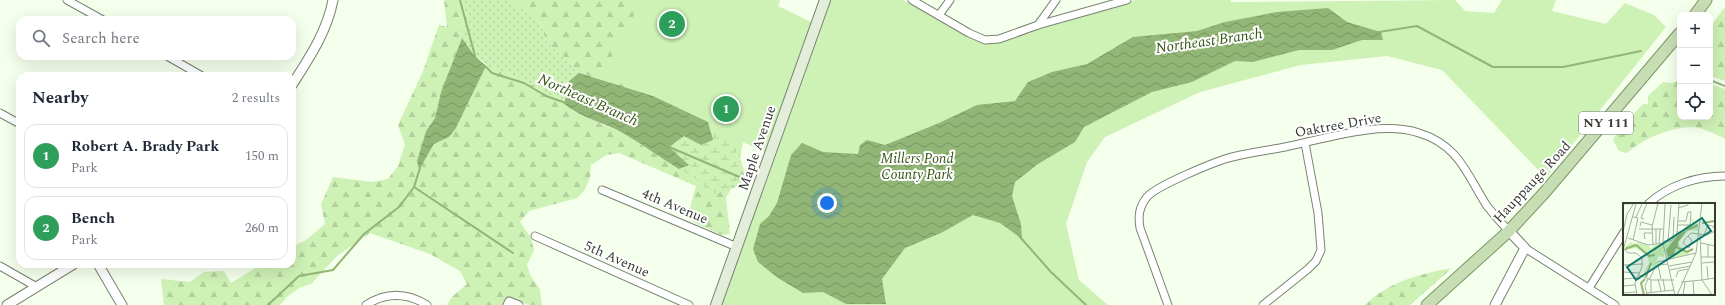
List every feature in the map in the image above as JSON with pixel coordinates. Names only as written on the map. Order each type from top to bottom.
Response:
[{"type":"main road","name":"Maple Avenue","points":[[716,305],[825,0]]},
{"type":"main road","points":[[1696,12],[1706,0]]},
{"type":"main road","name":"Hauppauge Road","points":[[1427,305],[1509,231],[1590,141],[1677,37]]},
{"type":"street","points":[[67,0],[96,16]]},
{"type":"street","points":[[296,78],[322,36],[330,16],[333,0]]},
{"type":"street","points":[[912,0],[969,33],[985,40],[999,39],[1038,25],[1127,0]]},
{"type":"street","points":[[939,15],[950,0]]},
{"type":"street","points":[[1038,25],[1056,0]]},
{"type":"street","points":[[174,60],[195,72]]},
{"type":"street","points":[[0,113],[16,122]]},
{"type":"street","name":"Oaktree Drive","points":[[1168,305],[1140,228],[1138,216],[1141,206],[1147,196],[1158,189],[1226,159],[1368,130],[1398,128],[1420,133],[1445,146],[1465,166],[1486,204],[1509,231]]},
{"type":"street","points":[[1263,305],[1308,269],[1316,261],[1321,250],[1318,214],[1305,143]]},
{"type":"street","points":[[1649,203],[1669,189],[1690,181],[1725,176]]},
{"type":"street","name":"4th Avenue","points":[[602,190],[737,247]]},
{"type":"street","points":[[1509,231],[1524,248],[1615,305]]},
{"type":"street","points":[[1589,288],[1623,234]]},
{"type":"street","name":"5th Avenue","points":[[535,236],[688,305]]},
{"type":"street","points":[[1495,305],[1524,248]]},
{"type":"street","points":[[0,266],[35,286]]},
{"type":"street","points":[[7,305],[35,286],[67,268]]},
{"type":"street","points":[[100,268],[122,305]]},
{"type":"street","points":[[366,305],[375,299],[388,294],[405,295],[426,305]]},
{"type":"street","points":[[508,303],[519,305]]},
{"type":"green space","points":[[444,0],[459,0],[463,9],[462,38],[441,92],[435,118],[426,131],[417,161],[419,170],[434,144],[449,137],[456,128],[486,66],[525,80],[544,93],[564,100],[564,104],[574,112],[618,131],[679,168],[653,96],[579,73],[546,41],[540,22],[510,0],[646,0],[760,134],[743,142],[740,157],[748,184],[731,189],[726,198],[730,234],[722,235],[693,222],[689,212],[696,186],[619,153],[606,155],[591,165],[590,178],[584,191],[577,198],[529,211],[520,222],[531,238],[534,250],[527,265],[530,275],[540,289],[542,305],[529,305],[507,297],[504,305],[447,305],[452,297],[467,284],[460,271],[430,254],[370,233],[337,256],[311,284],[299,288],[287,297],[280,305],[164,305],[161,279],[190,282],[204,272],[224,271],[231,283],[255,268],[296,268],[296,245],[306,240],[325,224],[321,204],[333,177],[372,182],[388,179],[398,166],[405,144],[398,125],[423,71],[439,25],[447,27]]},
{"type":"green space","points":[[459,0],[510,0],[540,22],[546,41],[579,73],[569,81],[564,100],[544,93],[525,80],[492,69],[474,55],[462,38],[463,9]]},
{"type":"green space","points":[[642,0],[780,0],[778,6],[813,23],[764,152],[602,75]]},
{"type":"green space","name":"Millers Pond County Park","points":[[829,0],[903,0],[967,35],[1000,41],[1136,0],[1231,0],[1231,2],[1455,0],[1465,11],[1494,13],[1502,0],[1556,0],[1552,11],[1606,24],[1625,3],[1654,15],[1666,27],[1546,178],[1442,70],[1387,56],[1301,65],[1200,92],[1105,137],[1087,162],[1066,224],[1079,280],[1108,305],[721,305]]},
{"type":"green space","points":[[1725,7],[1725,81],[1713,77],[1713,23]]},
{"type":"green space","points":[[1677,81],[1677,120],[1713,120],[1713,85],[1725,89],[1725,139],[1693,127],[1675,129],[1657,135],[1641,143],[1627,153],[1619,151],[1613,140],[1615,136],[1643,104],[1648,104],[1648,96],[1663,82],[1671,83]]},
{"type":"green space","points":[[623,107],[725,128],[735,144],[740,179],[728,189],[716,194],[708,191],[701,182],[618,131]]},
{"type":"green space","points":[[1452,268],[1410,305],[1365,305],[1384,290],[1395,284],[1417,276]]},
{"type":"water","points":[[1328,8],[1347,22],[1381,32],[1383,40],[1362,40],[1332,50],[1299,50],[1253,62],[1235,61],[1192,82],[1152,92],[1084,127],[1075,142],[1038,164],[1015,182],[1012,196],[1021,224],[1022,239],[1000,223],[973,215],[941,233],[905,248],[882,279],[886,304],[846,304],[823,292],[803,293],[778,278],[758,262],[753,249],[760,224],[769,216],[777,203],[791,155],[802,143],[823,152],[858,154],[860,145],[867,140],[885,145],[939,123],[977,105],[1015,101],[1028,82],[1052,72],[1087,64],[1133,37],[1197,31],[1225,22],[1277,12]]},
{"type":"water","points":[[462,38],[474,55],[486,66],[456,128],[449,137],[434,144],[419,170],[417,161],[426,131],[435,118],[441,92]]},
{"type":"water","points":[[579,73],[653,96],[708,122],[713,140],[701,145],[684,136],[669,147],[689,165],[679,169],[627,135],[584,116],[570,109],[564,104],[569,81]]},
{"type":"waterway","name":"Northeast Branch","points":[[460,0],[475,56]]},
{"type":"waterway","name":"Northeast Branch","points":[[1379,32],[1417,26],[1493,67],[1563,67],[1641,51]]},
{"type":"waterway","name":"Northeast Branch","points":[[484,65],[492,73],[524,83],[546,96],[566,103]]},
{"type":"waterway","points":[[1713,81],[1725,86]]},
{"type":"waterway","name":"Northeast Branch","points":[[667,146],[751,182]]},
{"type":"waterway","points":[[420,168],[414,187],[513,253]]},
{"type":"waterway","points":[[268,305],[299,276],[333,270],[364,234],[399,207],[414,187]]},
{"type":"waterway","points":[[1020,237],[1051,272],[1086,305]]},
{"type":"place","name":"Bench","points":[[672,24]]},
{"type":"place","name":"Robert A. Brady Park","points":[[726,109]]}]
